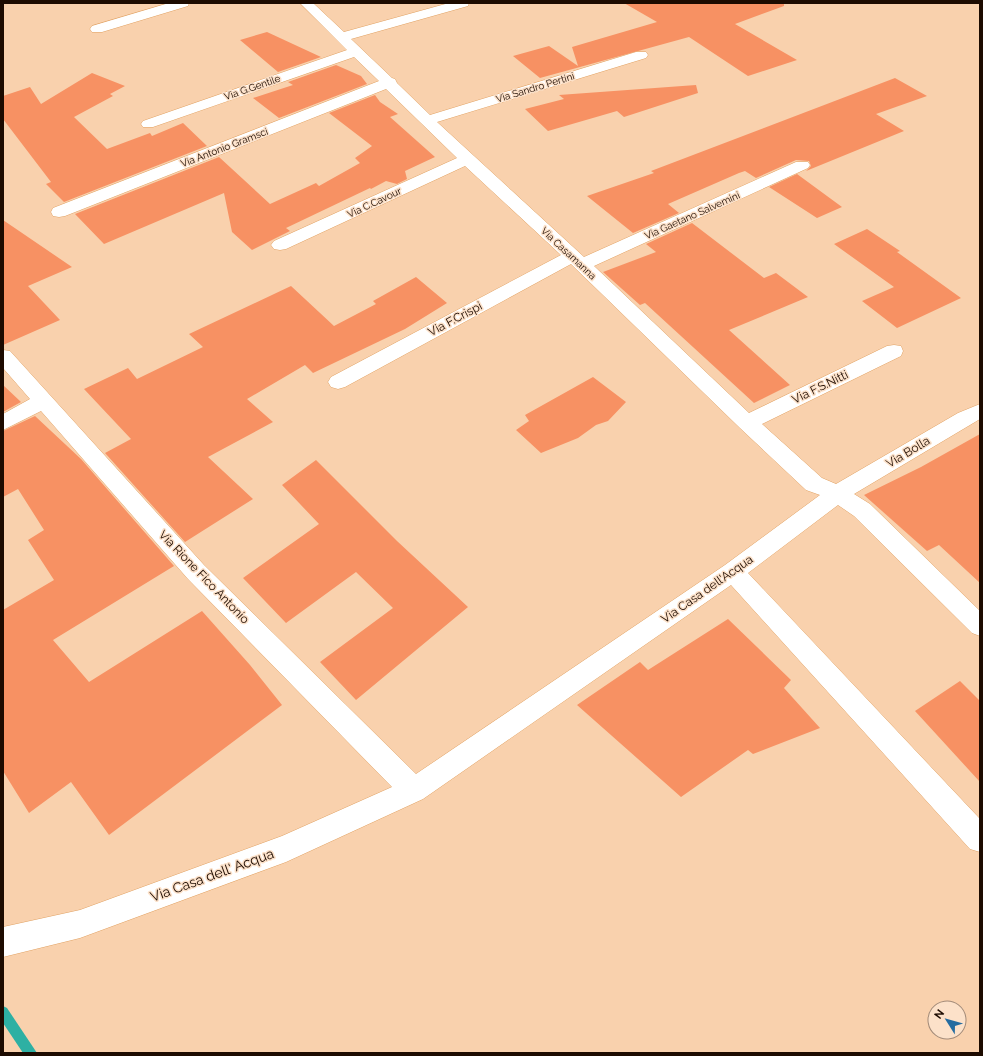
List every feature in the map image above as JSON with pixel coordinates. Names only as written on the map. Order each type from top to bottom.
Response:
[{"type":"street","points":[[97,29],[183,3]]},
{"type":"street","name":"Via Casamanna","points":[[306,3],[390,82],[467,159],[577,260],[747,423],[814,484],[837,494]]},
{"type":"street","points":[[342,37],[463,3]]},
{"type":"street","name":"Via G.Gentile","points":[[148,124],[356,51]]},
{"type":"street","name":"Via Sandro Pertini","points":[[428,120],[641,55]]},
{"type":"street","name":"Via Antonio Gramsci","points":[[59,212],[390,82]]},
{"type":"street","name":"Via C.Cavour","points":[[280,245],[467,159]]},
{"type":"street","name":"Via Gaetano Salvemini","points":[[577,260],[802,165]]},
{"type":"street","name":"Via F.Crispi","points":[[338,382],[577,260]]},
{"type":"street","name":"Via F.S.Nitti","points":[[747,423],[894,351]]},
{"type":"street","name":"Via Rione Fico Antonio","points":[[3,356],[196,572],[414,790]]},
{"type":"street","points":[[3,423],[44,401]]},
{"type":"street","name":"Via Bolla","points":[[837,494],[965,418],[980,411]]},
{"type":"street","points":[[837,494],[862,510],[980,626]]},
{"type":"street","name":"Via Casa dell'Acqua","points":[[414,790],[733,572],[837,494]]},
{"type":"street","points":[[733,572],[980,840]]},
{"type":"street","name":"Via Casa dell' Acqua","points":[[3,942],[80,924],[188,882],[286,848],[414,790]]},
{"type":"building","points":[[624,3],[784,3],[784,6],[735,24],[797,60],[748,76],[689,37],[540,78],[513,56],[549,46],[578,66],[572,47],[657,22]]},
{"type":"building","points":[[267,32],[321,57],[278,72],[240,40]]},
{"type":"building","points":[[336,65],[361,76],[367,84],[279,118],[253,98],[293,85],[288,82]]},
{"type":"building","points":[[92,73],[125,86],[110,94],[113,96],[74,117],[107,149],[150,133],[152,136],[183,123],[207,146],[64,202],[46,184],[51,182],[3,119],[3,96],[30,87],[41,104]]},
{"type":"building","points":[[895,78],[927,96],[876,114],[904,131],[806,171],[811,166],[809,161],[796,160],[756,178],[745,171],[739,173],[668,204],[679,213],[633,233],[587,196],[654,173],[651,171]]},
{"type":"building","points":[[696,85],[698,93],[624,117],[617,111],[548,131],[525,109],[564,99],[559,95]]},
{"type":"building","points":[[375,95],[380,102],[398,114],[390,117],[435,157],[405,171],[407,179],[397,184],[386,181],[371,189],[370,188],[286,228],[290,231],[252,250],[232,232],[224,193],[104,244],[75,214],[219,157],[270,204],[316,183],[319,186],[360,163],[355,158],[372,146],[329,113]]},
{"type":"building","points":[[797,174],[842,207],[817,218],[769,187]]},
{"type":"building","points":[[3,220],[72,267],[28,286],[60,320],[3,345]]},
{"type":"building","points":[[692,223],[764,278],[776,273],[808,297],[729,330],[790,385],[754,403],[645,303],[640,305],[603,272],[656,252],[646,244]]},
{"type":"building","points":[[867,229],[900,251],[897,252],[961,298],[897,328],[862,301],[894,287],[834,244]]},
{"type":"building","points":[[416,277],[447,303],[405,329],[313,373],[305,365],[247,399],[273,422],[208,457],[253,499],[185,542],[105,453],[131,439],[84,389],[128,368],[137,379],[203,347],[189,334],[291,286],[334,326],[376,304],[373,301]]},
{"type":"building","points":[[593,377],[626,402],[608,421],[596,425],[578,438],[541,453],[516,430],[529,421],[525,415]]},
{"type":"building","points":[[3,385],[21,402],[3,412]]},
{"type":"building","points":[[35,416],[81,459],[174,566],[53,640],[89,682],[202,611],[250,665],[282,705],[109,835],[71,782],[29,813],[3,771],[3,610],[54,580],[28,540],[44,530],[18,489],[3,497],[3,431]]},
{"type":"building","points":[[980,434],[980,583],[939,545],[927,551],[864,495],[921,467]]},
{"type":"building","points":[[316,460],[397,541],[468,607],[356,700],[320,662],[393,608],[356,572],[286,623],[243,578],[319,524],[282,485]]},
{"type":"building","points":[[728,619],[791,680],[784,688],[820,728],[753,754],[748,750],[681,797],[577,705],[640,662],[648,670]]},
{"type":"building","points":[[960,681],[980,701],[980,782],[915,711]]},
{"type":"waterway","points":[[3,1012],[31,1053]]}]
